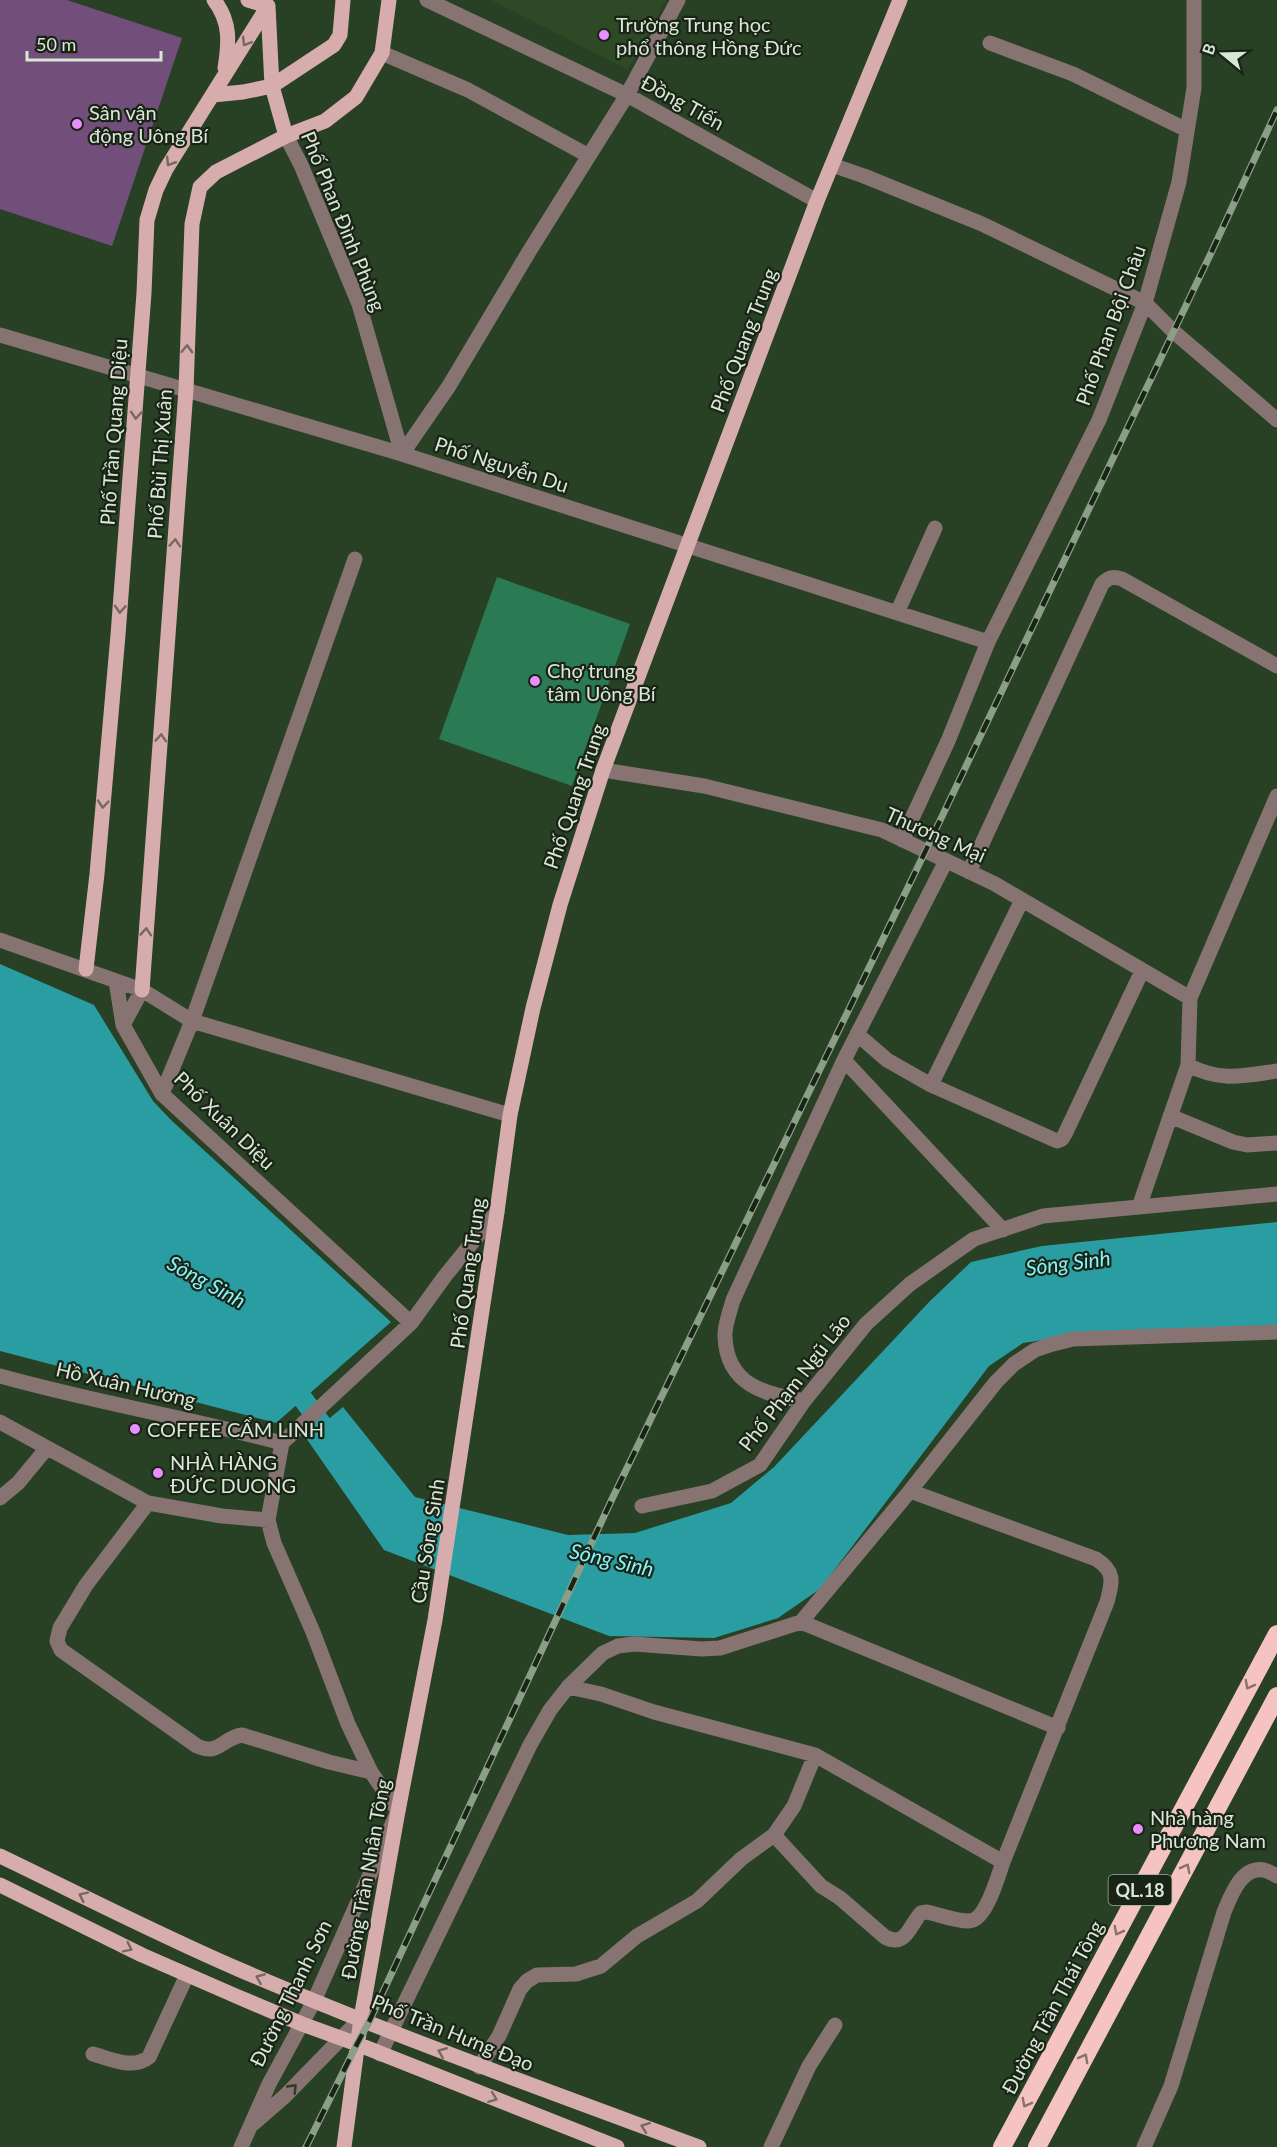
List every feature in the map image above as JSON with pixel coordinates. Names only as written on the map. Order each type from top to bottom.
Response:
[{"type":"highway","name":"Đường Trần Thái Tông","points":[[1002,2147],[1277,1634]]},
{"type":"highway","name":"QL.18","points":[[1037,2147],[1277,1696]]},
{"type":"main road","points":[[214,0],[220,7],[228,26],[229,43],[224,77]]},
{"type":"main road","points":[[248,0],[268,3]]},
{"type":"main road","points":[[213,95],[272,86],[338,41],[343,0]]},
{"type":"main road","name":"Phố Bùi Thị Xuân","points":[[142,990],[186,390],[192,224],[200,187],[216,172],[286,136],[325,121],[356,97],[382,53],[389,0]]},
{"type":"main road","name":"Phố Quang Trung","points":[[459,1467],[510,1115],[533,1008],[560,905],[603,770],[687,544],[817,201],[900,0]]},
{"type":"main road","name":"Phố Trần Quang Diệu","points":[[86,969],[97,874],[118,635],[139,374],[147,220],[156,190],[166,169],[268,3]]},
{"type":"main road","name":"Phố Phan Đình Phùng","points":[[268,3],[272,86],[286,136]]},
{"type":"main road","name":"Cầu Sông Sinh","points":[[435,1620],[459,1467]]},
{"type":"main road","name":"Đường Trần Nhân Tông","points":[[344,2147],[361,2018],[435,1620]]},
{"type":"main road","name":"Phố Trần Hưng Đạo","points":[[0,1856],[226,1963],[314,2001],[479,2067],[699,2147]]},
{"type":"main road","points":[[0,1885],[187,1975],[302,2024],[617,2147]]},
{"type":"street","name":"Đồng Tiến","points":[[427,0],[627,95],[817,201]]},
{"type":"street","points":[[402,454],[449,386],[530,250],[627,95],[678,0]]},
{"type":"street","name":"Phố Phan Bội Châu","points":[[902,840],[948,741],[988,642],[1099,420],[1145,303],[1179,182],[1194,88],[1194,0]]},
{"type":"street","points":[[990,43],[1073,74],[1187,130]]},
{"type":"street","points":[[382,53],[468,90],[589,156]]},
{"type":"street","name":"Phố Phan Đình Phùng","points":[[286,136],[301,165],[359,304],[402,454]]},
{"type":"street","points":[[832,165],[982,224],[1145,303],[1174,332],[1277,420]]},
{"type":"street","name":"Phố Nguyễn Du","points":[[0,335],[139,374],[402,454],[988,642]]},
{"type":"street","points":[[897,613],[934,528]]},
{"type":"street","points":[[162,1094],[192,1021],[355,559]]},
{"type":"street","points":[[969,872],[1102,584],[1108,578],[1114,576],[1122,579],[1277,666]]},
{"type":"street","name":"Thương Mại","points":[[603,770],[704,786],[882,830],[995,884],[1190,998]]},
{"type":"street","points":[[1139,1207],[1188,1065],[1190,998],[1277,796]]},
{"type":"street","points":[[804,1401],[770,1395],[747,1382],[729,1362],[725,1335],[733,1300],[844,1060],[946,861]]},
{"type":"street","points":[[931,1085],[1022,900]]},
{"type":"street","points":[[0,940],[142,990],[192,1021],[510,1115]]},
{"type":"street","points":[[857,1034],[887,1060],[931,1085],[1057,1141],[1062,1139],[1142,971]]},
{"type":"street","name":"Phố Xuân Diệu","points":[[116,981],[123,1025],[162,1094],[411,1323]]},
{"type":"street","name":"Phố Bùi Thị Xuân","points":[[123,1025],[142,990]]},
{"type":"street","points":[[844,1060],[1003,1230]]},
{"type":"street","points":[[1188,1065],[1203,1073],[1219,1077],[1277,1071]]},
{"type":"street","points":[[1170,1116],[1233,1142],[1247,1145],[1277,1143]]},
{"type":"street","name":"Phố Phạm Ngũ Lão","points":[[642,1506],[712,1491],[760,1465],[804,1401],[866,1324],[910,1284],[974,1239],[1043,1216],[1277,1194]]},
{"type":"street","points":[[398,1811],[371,1772],[348,1725],[313,1632],[274,1543],[267,1520],[282,1443],[411,1323],[445,1276],[497,1212]]},
{"type":"street","points":[[380,2054],[530,1744],[550,1710],[568,1687],[603,1653],[618,1646],[634,1644],[702,1649],[720,1648],[801,1622],[910,1491],[996,1382],[1014,1364],[1035,1350],[1073,1340],[1277,1332]]},
{"type":"street","name":"Hồ Xuân Hương","points":[[0,1376],[125,1407],[225,1427],[282,1443]]},
{"type":"street","points":[[0,1422],[148,1503],[222,1516],[267,1520]]},
{"type":"street","points":[[0,1498],[18,1483],[47,1448]]},
{"type":"street","points":[[774,1835],[821,1886],[840,1898],[892,1941],[903,1938],[921,1913],[927,1912],[970,1922],[977,1919],[983,1912],[1058,1728],[1107,1602],[1111,1575],[1107,1566],[1096,1559],[910,1491]]},
{"type":"street","points":[[148,1503],[86,1585],[60,1628],[57,1641],[61,1650],[205,1750],[214,1750],[233,1736],[242,1735],[328,1762],[371,1772]]},
{"type":"street","points":[[801,1622],[1058,1728]]},
{"type":"street","points":[[568,1687],[601,1694],[654,1712],[815,1755],[1003,1862]]},
{"type":"street","points":[[479,2067],[499,2036],[520,1989],[527,1981],[537,1975],[576,1974],[601,1965],[637,1936],[697,1901],[741,1859],[774,1835],[794,1806],[815,1755]]},
{"type":"street","name":"Đường Thanh Sơn","points":[[240,2147],[269,2084],[314,2001],[398,1811]]},
{"type":"street","points":[[1144,2147],[1171,2086],[1224,1912],[1233,1892],[1244,1876],[1253,1871],[1263,1870],[1277,1876]]},
{"type":"street","points":[[93,2054],[131,2064],[142,2063],[149,2057],[187,1975]]},
{"type":"street","name":"Đường Thanh Sơn","points":[[250,2127],[285,2096],[361,2018]]},
{"type":"street","points":[[771,2147],[809,2066],[835,2025]]},
{"type":"shaded area","name":"Sân vận động Uông Bí","points":[[0,0],[67,0],[182,38],[112,246],[0,209]]},
{"type":"shaded area","name":"Trường Trung học phổ thông Hồng Đức","points":[[491,0],[666,0],[628,70]]},
{"type":"water","points":[[0,964],[94,1005],[153,1101],[391,1322],[276,1423],[0,1351]]},
{"type":"water","points":[[1277,1222],[1277,1331],[1064,1337],[1023,1343],[989,1366],[820,1589],[778,1618],[714,1638],[609,1636],[384,1550],[306,1438],[343,1407],[415,1497],[568,1535],[635,1533],[731,1503],[774,1467],[930,1301],[971,1262],[1042,1246]]},
{"type":"building","name":"Chợ trung tâm Uông Bí","points":[[497,577],[630,624],[572,786],[439,739]]},
{"type":"waterway","name":"Sông Sinh","points":[[303,1399],[337,1445]]},
{"type":"railway","points":[[306,2147],[369,2022],[612,1499],[925,852],[1277,110]]},
{"type":"place","name":"Trường Trung học phổ thông Hồng Đức","points":[[604,35]]},
{"type":"place","name":"Sân vận động Uông Bí","points":[[77,124]]},
{"type":"place","name":"Chợ trung tâm Uông Bí","points":[[535,681]]},
{"type":"place","name":"COFFEE CẨM LINH","points":[[135,1429]]},
{"type":"place","name":"NHÀ HÀNG ĐỨC DUONG","points":[[158,1473]]},
{"type":"place","name":"Nhà hàng Phương Nam","points":[[1138,1829]]}]
